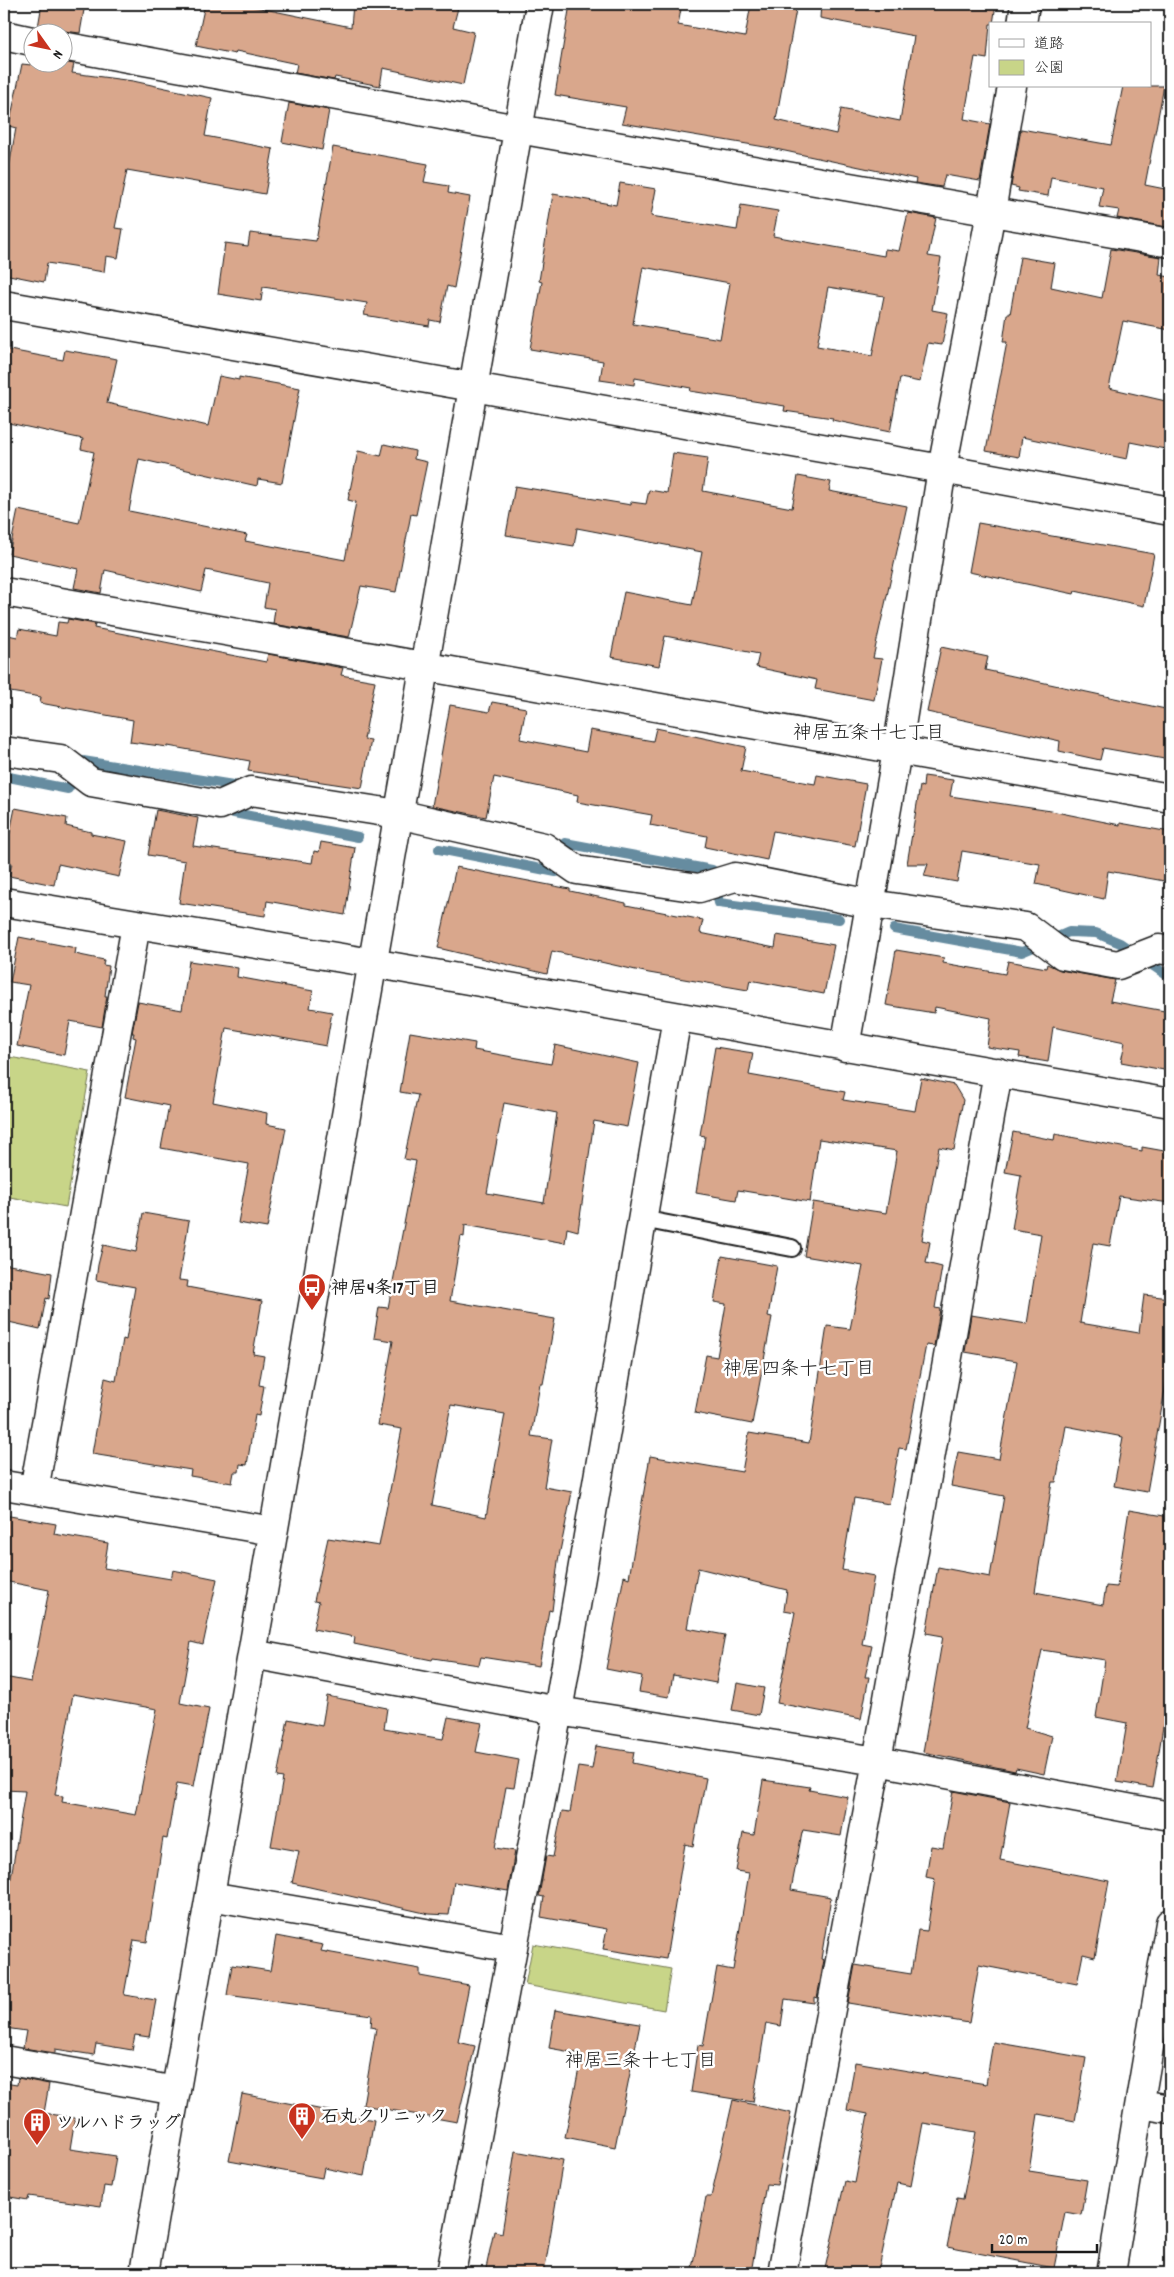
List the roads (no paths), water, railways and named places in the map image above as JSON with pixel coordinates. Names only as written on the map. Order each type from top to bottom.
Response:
[{"type":"street","points":[[144,2273],[540,4]]},
{"type":"street","points":[[1022,22],[1025,4]]},
{"type":"street","points":[[4,35],[22,39]]},
{"type":"street","points":[[72,48],[518,129],[1170,243]]},
{"type":"street","points":[[845,1046],[897,751],[942,469],[991,212],[1012,88]]},
{"type":"street","points":[[4,305],[1170,510]]},
{"type":"street","points":[[4,592],[1170,798]]},
{"type":"street","points":[[4,751],[61,759],[91,782],[220,805],[252,791],[398,814],[544,847],[577,870],[698,888],[735,877],[871,904],[1026,927],[1063,955],[1118,965],[1158,948],[1170,951]]},
{"type":"street","points":[[4,902],[372,963],[1170,1103]]},
{"type":"street","points":[[34,1490],[136,925]]},
{"type":"street","points":[[451,2273],[558,1711],[677,1017]]},
{"type":"street","points":[[782,2273],[877,1762],[998,1072]]},
{"type":"street","points":[[4,1485],[274,1531]]},
{"type":"street","points":[[252,1654],[558,1711],[877,1762],[1170,1816]]},
{"type":"street","points":[[210,1896],[513,1948]]},
{"type":"street","points":[[1111,2273],[1166,1968],[1170,1923]]},
{"type":"street","points":[[4,2060],[176,2091]]},
{"type":"street","points":[[1140,2104],[1170,2109]]},
{"type":"lane","points":[[642,1219],[792,1248]]},
{"type":"waterway","points":[[4,776],[68,789],[83,761],[233,785],[234,813],[358,837]]},
{"type":"waterway","points":[[439,849],[556,872],[565,843],[712,870],[719,903],[839,919]]},
{"type":"waterway","points":[[894,929],[1022,952],[1069,932],[1096,933],[1120,943],[1170,976]]},
{"type":"place","name":"神居4条17丁目","points":[[312,1311]]},
{"type":"place","name":"石丸クリニック","points":[[302,2140]]},
{"type":"place","name":"ツルハドラッグ","points":[[37,2146]]},
{"type":"district","name":"神居五条十七丁目","points":[[869,731]]},
{"type":"district","name":"神居四条十七丁目","points":[[799,1367]]},
{"type":"district","name":"神居三条十七丁目","points":[[641,2059]]}]
